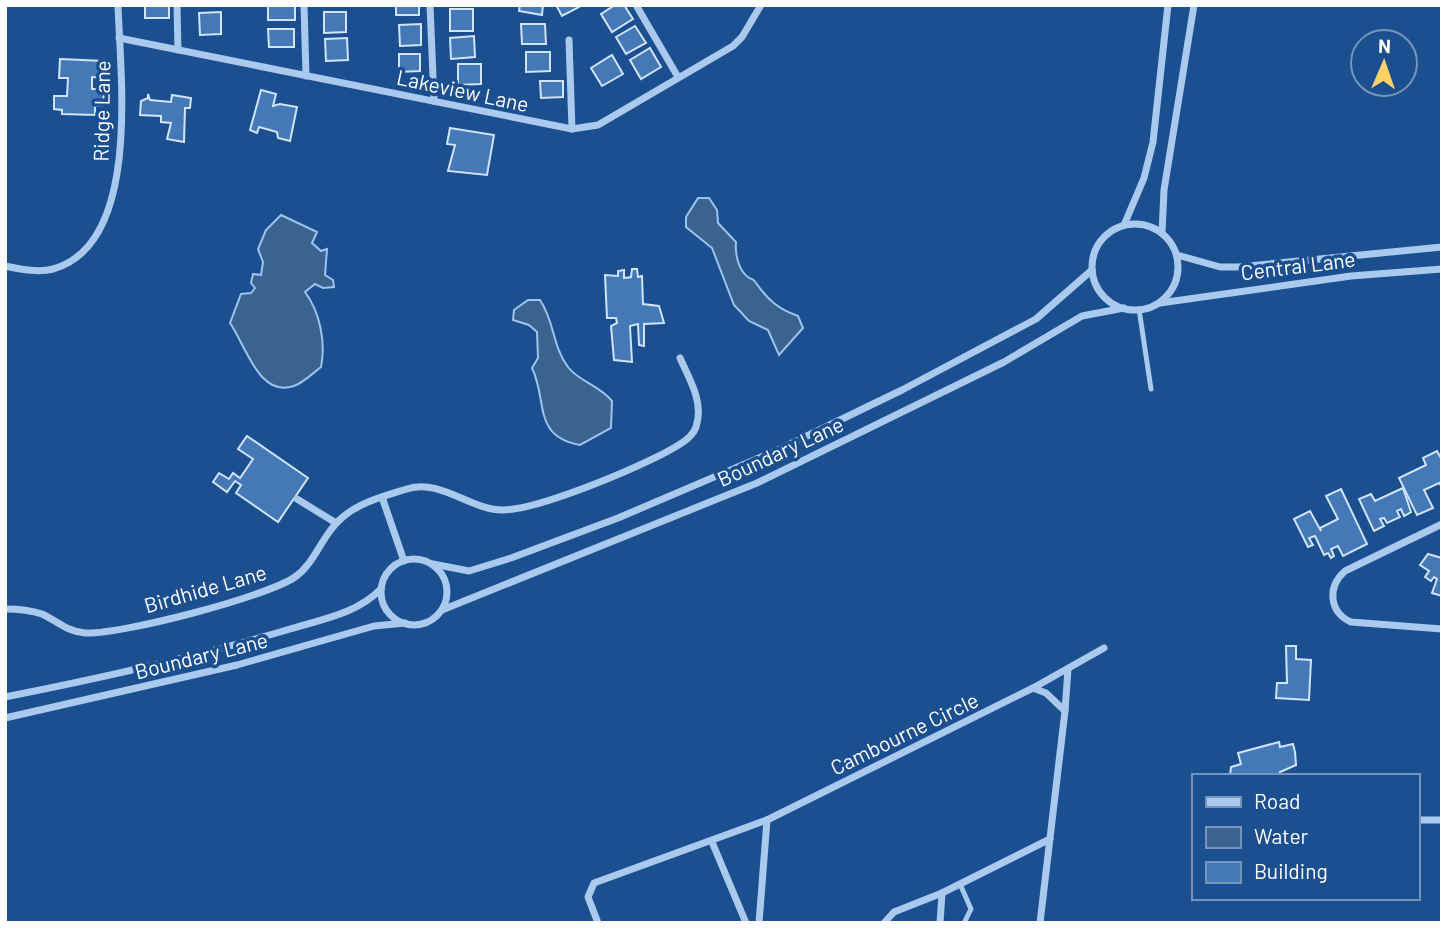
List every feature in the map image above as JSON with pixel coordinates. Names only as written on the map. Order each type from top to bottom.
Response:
[{"type":"street","name":"Ridge Lane","points":[[5,266],[42,271],[64,265],[87,246],[106,219],[120,156],[118,5]]},
{"type":"street","points":[[177,5],[178,50]]},
{"type":"street","points":[[304,5],[306,76]]},
{"type":"street","points":[[430,5],[434,101]]},
{"type":"street","points":[[636,5],[678,77]]},
{"type":"street","name":"Lakeview Lane","points":[[119,38],[572,129],[598,125],[733,46],[742,37],[761,5]]},
{"type":"street","points":[[1124,225],[1149,165],[1165,56],[1168,5]]},
{"type":"street","points":[[1162,233],[1164,190],[1194,5]]},
{"type":"street","points":[[569,40],[572,129]]},
{"type":"street","points":[[1138,224],[1162,233],[1177,255],[1176,282],[1160,303],[1139,309],[1124,307],[1104,297],[1096,285],[1092,270],[1100,242],[1110,232],[1124,225],[1138,224]]},
{"type":"street","name":"Central Lane","points":[[1177,255],[1220,267],[1238,267],[1442,247]]},
{"type":"street","name":"Central Lane","points":[[1160,303],[1351,276],[1442,269]]},
{"type":"street","name":"Boundary Lane","points":[[433,564],[469,571],[511,558],[618,518],[768,454],[923,379],[1036,319],[1092,270]]},
{"type":"street","name":"Boundary Lane","points":[[442,610],[757,483],[1004,362],[1082,316],[1124,307]]},
{"type":"street","name":"Birdhide Lane","points":[[5,608],[34,612],[65,628],[88,633],[149,622],[274,588],[298,575],[346,512],[382,498],[424,486],[490,510],[521,509],[660,454],[689,438],[697,425],[698,402],[680,358]]},
{"type":"street","points":[[382,498],[404,561]]},
{"type":"street","points":[[297,499],[336,523]]},
{"type":"street","points":[[1442,524],[1345,571],[1335,583],[1332,599],[1339,616],[1351,622],[1442,629]]},
{"type":"street","points":[[422,560],[433,564],[445,580],[446,601],[442,610],[425,623],[405,623],[387,610],[381,589],[390,569],[404,561],[422,560]]},
{"type":"street","name":"Boundary Lane","points":[[5,697],[253,640],[345,613],[367,601],[381,589]]},
{"type":"street","name":"Boundary Lane","points":[[5,718],[237,665],[374,626],[405,623]]},
{"type":"street","name":"Cambourne Circle","points":[[598,923],[588,897],[594,883],[767,820],[1033,688],[1104,648]]},
{"type":"street","points":[[1040,923],[1068,669]]},
{"type":"street","points":[[1033,688],[1046,693],[1065,711]]},
{"type":"street","points":[[759,923],[767,820]]},
{"type":"street","points":[[1419,820],[1442,820]]},
{"type":"street","points":[[884,923],[894,912],[942,893],[1050,839]]},
{"type":"street","points":[[712,842],[746,923]]},
{"type":"street","points":[[940,923],[942,893]]},
{"type":"lane","points":[[1139,309],[1151,389]]},
{"type":"lane","points":[[960,884],[971,909],[964,923]]},
{"type":"water","points":[[698,198],[709,198],[717,210],[718,223],[736,242],[738,261],[745,274],[754,280],[774,303],[798,316],[803,328],[779,355],[768,330],[749,321],[734,305],[712,248],[686,227],[686,217]]},
{"type":"water","points":[[281,215],[317,232],[312,243],[321,251],[327,249],[325,275],[333,280],[334,287],[323,288],[315,284],[305,292],[315,309],[320,328],[323,348],[321,367],[297,385],[282,388],[271,384],[255,368],[230,323],[241,294],[251,293],[255,288],[251,283],[253,274],[261,275],[263,262],[258,249],[266,230]]},
{"type":"water","points":[[528,300],[540,300],[545,308],[559,351],[572,372],[612,401],[611,428],[580,445],[554,434],[544,416],[532,368],[538,358],[537,332],[529,325],[513,320],[514,310]]},
{"type":"building","points":[[145,5],[169,5],[169,18],[145,18]]},
{"type":"building","points":[[268,5],[295,5],[295,20],[268,20]]},
{"type":"building","points":[[396,5],[419,5],[419,15],[396,15]]},
{"type":"building","points":[[520,5],[543,5],[542,15],[519,11]]},
{"type":"building","points":[[556,5],[581,5],[581,6],[562,16]]},
{"type":"building","points":[[615,5],[624,5],[633,19],[612,32],[601,14]]},
{"type":"building","points":[[450,9],[473,9],[473,31],[450,31]]},
{"type":"building","points":[[221,12],[221,34],[200,35],[199,13]]},
{"type":"building","points":[[324,12],[346,12],[346,32],[324,33]]},
{"type":"building","points":[[421,24],[421,45],[400,46],[399,25]]},
{"type":"building","points":[[521,24],[545,24],[546,44],[522,44]]},
{"type":"building","points":[[635,26],[646,43],[626,54],[616,37]]},
{"type":"building","points":[[268,29],[294,29],[294,47],[269,47]]},
{"type":"building","points":[[474,36],[475,57],[451,59],[450,38]]},
{"type":"building","points":[[347,38],[348,60],[326,61],[325,39]]},
{"type":"building","points":[[650,48],[661,67],[641,79],[630,60]]},
{"type":"building","points":[[526,52],[550,52],[550,71],[526,72]]},
{"type":"building","points":[[399,54],[420,54],[420,71],[399,72]]},
{"type":"building","points":[[612,55],[623,74],[602,86],[591,68]]},
{"type":"building","points":[[60,59],[104,61],[104,78],[92,77],[92,89],[104,89],[103,106],[95,106],[95,115],[62,114],[62,110],[54,109],[54,96],[67,96],[68,78],[59,78]]},
{"type":"building","points":[[458,64],[481,64],[481,84],[458,85]]},
{"type":"building","points":[[540,81],[563,81],[563,97],[541,98]]},
{"type":"building","points":[[261,90],[276,94],[273,106],[280,104],[297,107],[290,141],[278,138],[277,132],[259,127],[257,133],[250,130]]},
{"type":"building","points":[[148,94],[150,100],[171,102],[172,95],[191,98],[190,108],[185,108],[184,142],[167,139],[171,123],[161,122],[161,116],[140,115],[141,101],[148,98]]},
{"type":"building","points":[[450,128],[494,135],[487,175],[448,171],[455,145],[447,144]]},
{"type":"building","points":[[632,269],[637,269],[638,277],[642,276],[643,304],[659,306],[664,323],[644,324],[644,346],[639,345],[638,324],[630,326],[632,362],[614,360],[611,326],[617,323],[616,318],[607,318],[605,275],[618,276],[618,271],[624,270],[624,278],[631,277]]},
{"type":"building","points":[[247,436],[308,478],[278,522],[236,493],[241,485],[235,481],[227,492],[213,482],[219,473],[229,479],[233,473],[240,478],[253,459],[238,449]]},
{"type":"building","points":[[1437,451],[1442,460],[1442,487],[1439,483],[1424,490],[1433,508],[1417,515],[1399,478],[1426,465],[1423,458]]},
{"type":"building","points":[[1403,488],[1411,512],[1404,516],[1401,509],[1397,511],[1400,517],[1387,523],[1384,518],[1380,519],[1384,526],[1374,531],[1359,499],[1371,494],[1375,501]]},
{"type":"building","points":[[1341,489],[1367,544],[1343,556],[1338,546],[1331,549],[1334,556],[1331,558],[1328,553],[1324,555],[1315,536],[1309,538],[1313,545],[1308,547],[1294,519],[1310,511],[1321,531],[1320,528],[1338,519],[1326,496]]},
{"type":"building","points":[[1428,554],[1442,558],[1442,596],[1432,593],[1437,579],[1434,577],[1431,581],[1425,577],[1429,571],[1420,565]]},
{"type":"building","points":[[1286,646],[1296,646],[1296,659],[1311,660],[1309,700],[1276,698],[1277,683],[1287,683]]},
{"type":"building","points":[[1279,742],[1280,747],[1293,744],[1296,765],[1280,772],[1281,774],[1230,774],[1231,767],[1241,764],[1238,753]]}]
